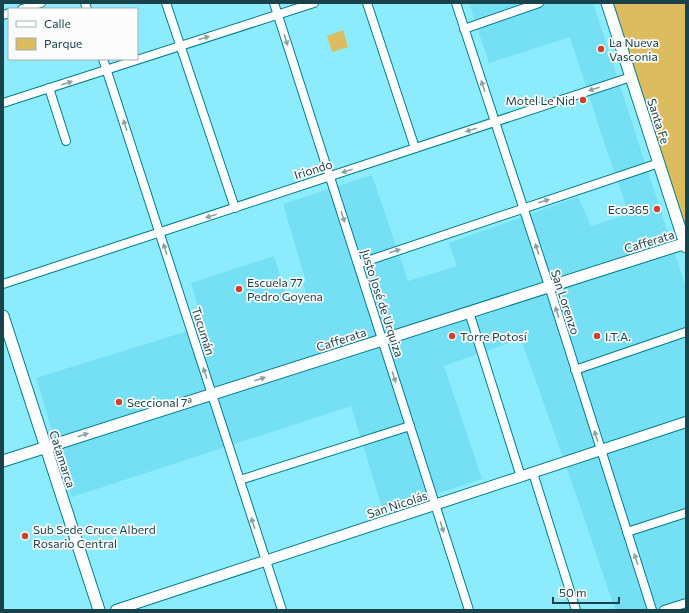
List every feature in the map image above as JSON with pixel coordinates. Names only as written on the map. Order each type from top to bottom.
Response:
[{"type":"main road","name":"Santa Fe","points":[[607,3],[686,244]]},
{"type":"main road","name":"Cafferata","points":[[3,461],[549,286],[686,244]]},
{"type":"main road","name":"Catamarca","points":[[3,316],[99,610]]},
{"type":"street","points":[[25,8],[41,3]]},
{"type":"street","points":[[166,3],[235,208]]},
{"type":"street","name":"Justo José de Urquiza","points":[[274,3],[469,610]]},
{"type":"street","points":[[138,60],[314,3]]},
{"type":"street","points":[[367,3],[415,148]]},
{"type":"street","name":"San Lorenzo","points":[[456,3],[549,286],[652,610]]},
{"type":"street","points":[[464,29],[540,3]]},
{"type":"street","name":"Tucumán","points":[[103,60],[282,610]]},
{"type":"street","points":[[3,103],[137,60]]},
{"type":"street","name":"Iriondo","points":[[3,284],[631,77]]},
{"type":"street","points":[[49,88],[66,141]]},
{"type":"street","points":[[358,264],[659,163]]},
{"type":"street","points":[[469,312],[522,477]]},
{"type":"street","points":[[575,370],[686,332]]},
{"type":"street","name":"San Nicolás","points":[[116,610],[686,422]]},
{"type":"street","points":[[240,480],[410,426]]},
{"type":"street","points":[[533,473],[576,610]]},
{"type":"street","points":[[627,532],[686,513]]},
{"type":"street","points":[[664,610],[686,603]]},
{"type":"shaded area","points":[[469,3],[593,3],[686,288],[686,610],[615,610],[521,339],[444,366],[482,479],[383,511],[351,406],[72,497],[36,378],[204,326],[191,283],[274,256],[288,299],[306,293],[303,283],[306,282],[283,204],[372,175],[408,281],[457,266],[449,243],[578,197],[591,226],[629,214],[570,37],[489,63]]},
{"type":"green space","points":[[613,3],[686,3],[686,224],[683,220]]},
{"type":"green space","points":[[343,30],[348,47],[332,52],[327,36]]},
{"type":"place","name":"La Nueva Vasconia","points":[[601,49]]},
{"type":"place","name":"Motel Le Nid","points":[[583,100]]},
{"type":"place","name":"Eco365","points":[[657,209]]},
{"type":"place","name":"Escuela 77 Pedro Goyena","points":[[239,289]]},
{"type":"place","name":"Torre Potosí","points":[[452,336]]},
{"type":"place","name":"I.T.A.","points":[[597,336]]},
{"type":"place","name":"Seccional 7ª","points":[[119,402]]},
{"type":"place","name":"Sub Sede Cruce Alberd Rosario Central","points":[[25,536]]}]
